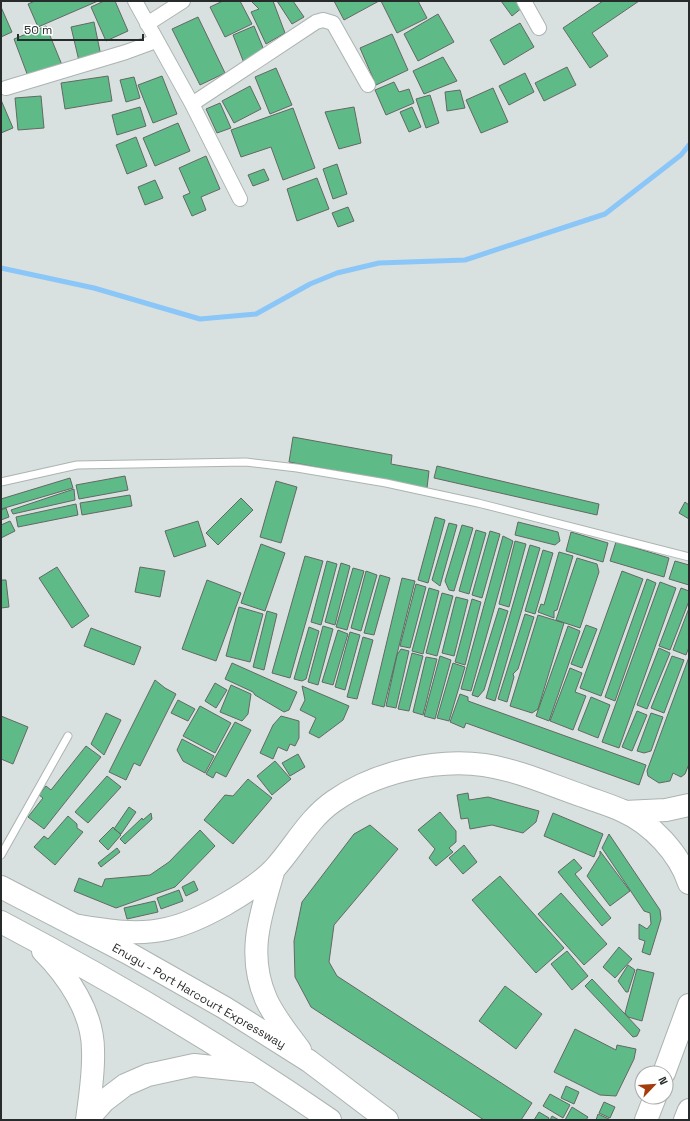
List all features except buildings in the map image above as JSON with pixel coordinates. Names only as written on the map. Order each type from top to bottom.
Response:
[{"type":"main road","points":[[74,925],[137,932],[166,929],[190,922],[214,911],[240,895],[274,869],[306,829],[333,802],[363,784],[421,767],[453,764],[484,765],[523,775],[624,812],[647,826],[662,839],[676,857],[689,883]]},
{"type":"main road","points":[[624,812],[666,810],[689,805]]},
{"type":"main road","points":[[274,869],[257,927],[256,951],[258,974],[266,999],[281,1024],[309,1061]]},
{"type":"main road","name":"Enugu - Port Harcourt Expressway","points":[[1,887],[74,925],[225,1008],[309,1061],[387,1120]]},
{"type":"main road","points":[[1,922],[165,1013],[260,1072],[330,1120]]},
{"type":"main road","points":[[28,936],[51,959],[67,979],[79,1000],[88,1024],[93,1048],[93,1078],[87,1120],[104,1101],[125,1085],[148,1075],[194,1065],[260,1072]]},
{"type":"main road","points":[[667,1065],[689,1005]]},
{"type":"main road","points":[[646,1120],[652,1105]]},
{"type":"main road","points":[[685,1120],[689,1110]]},
{"type":"street","points":[[135,1],[192,104],[240,199]]},
{"type":"street","points":[[147,24],[183,1]]},
{"type":"street","points":[[524,1],[539,28]]},
{"type":"street","points":[[192,104],[316,22],[324,20],[333,23],[368,85]]},
{"type":"street","points":[[6,88],[126,52],[156,41]]},
{"type":"lane","points":[[1,482],[77,465],[246,462],[297,468],[386,483],[478,503],[689,557]]},
{"type":"lane","points":[[1,855],[68,736]]},
{"type":"waterway","points":[[1,268],[94,288],[200,319],[256,314],[310,284],[337,273],[379,263],[465,260],[605,214],[681,155],[689,145]]}]
